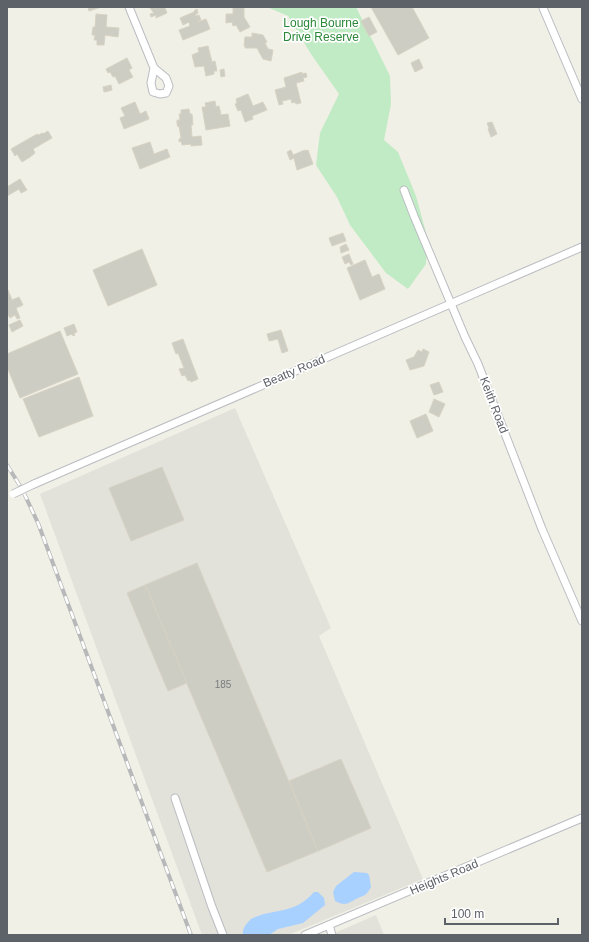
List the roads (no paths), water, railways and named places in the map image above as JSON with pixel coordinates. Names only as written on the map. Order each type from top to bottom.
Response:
[{"type":"street","points":[[129,7],[154,68]]},
{"type":"street","points":[[543,8],[582,99]]},
{"type":"street","name":"Keith Road","points":[[404,190],[494,403],[542,529],[582,621]]},
{"type":"street","name":"Beatty Road","points":[[10,495],[582,247]]},
{"type":"street","points":[[175,798],[223,935]]},
{"type":"street","name":"Heights Road","points":[[306,935],[582,818]]},
{"type":"street","points":[[329,926],[332,935]]},
{"type":"water","points":[[354,872],[367,873],[369,875],[371,887],[365,895],[348,903],[341,904],[335,901],[333,892],[336,886]]},
{"type":"water","points":[[314,892],[318,892],[324,898],[325,905],[303,923],[278,929],[269,935],[243,935],[246,924],[251,919],[260,915],[299,905]]},
{"type":"railway","points":[[7,465],[22,489],[38,523],[191,935]]},
{"type":"park label","name":"Lough Bourne Drive Reserve","points":[[321,30]]}]
